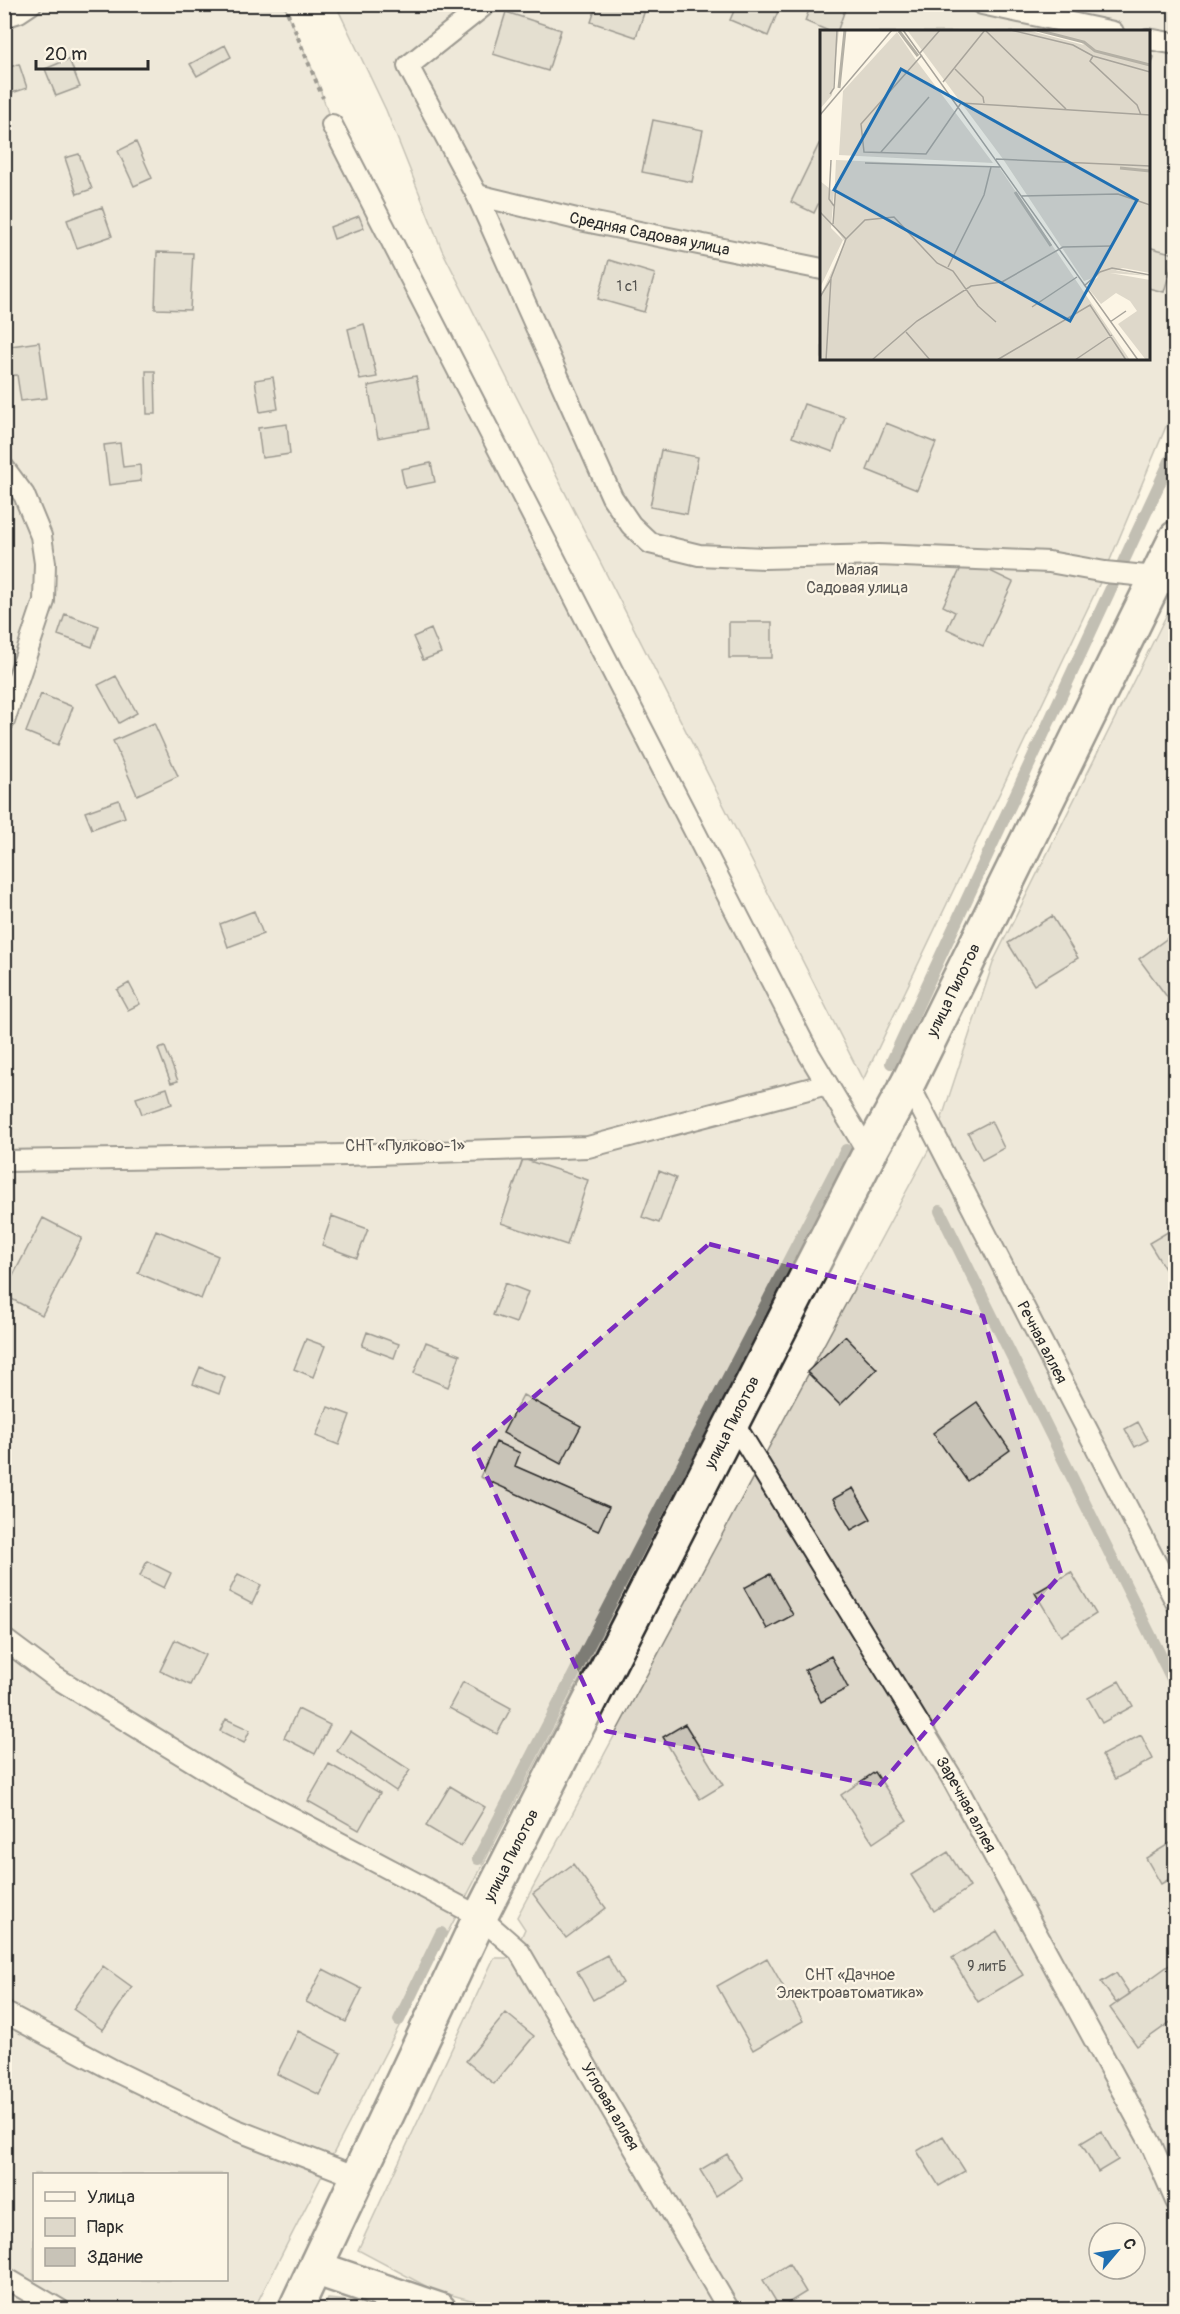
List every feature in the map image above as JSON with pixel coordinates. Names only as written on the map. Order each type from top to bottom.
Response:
[{"type":"street","name":"улица Пилотов","points":[[296,2310],[480,1917],[869,1154],[908,1083],[1166,582],[1176,538]]},
{"type":"street","points":[[315,2268],[439,2310]]},
{"type":"lane","points":[[4,17],[19,12],[31,4]]},
{"type":"lane","points":[[486,4],[408,66],[477,195],[612,497],[631,525],[650,543],[699,555],[764,558],[879,555],[1049,562],[1166,582]]},
{"type":"lane","points":[[982,4],[1104,30]]},
{"type":"lane","points":[[1150,39],[1176,44]]},
{"type":"lane","points":[[332,125],[809,1054],[869,1154]]},
{"type":"lane","name":"Средняя Садовая улица","points":[[477,195],[585,221],[820,269]]},
{"type":"lane","points":[[4,468],[24,495],[41,536],[45,563],[44,601],[4,721]]},
{"type":"lane","name":"Речная аллея","points":[[908,1083],[1176,1602]]},
{"type":"lane","points":[[4,1161],[346,1155],[588,1147],[827,1084]]},
{"type":"lane","name":"Заречная аллея","points":[[733,1422],[952,1778],[1151,2144],[1176,2201]]},
{"type":"lane","name":"Угловая аллея","points":[[4,1640],[55,1677],[238,1789],[480,1917],[519,1951],[729,2310]]},
{"type":"lane","points":[[4,2012],[115,2071],[234,2129],[357,2176]]},
{"type":"lane","points":[[4,2277],[60,2310]]},
{"type":"path","points":[[284,4],[317,80],[332,125]]},
{"type":"highlighted area","points":[[709,1244],[983,1316],[1061,1574],[879,1786],[606,1731],[474,1449]]},
{"type":"green space","name":"СНТ «Пулково-1»","points":[[23,4],[284,5],[317,80],[332,125],[856,1144],[254,2309],[5,2310],[5,14]]},
{"type":"green space","name":"Малая Садовая улица","points":[[336,5],[1175,5],[1175,405],[1105,572],[863,1080],[442,250],[386,110]]},
{"type":"green space","name":"СНТ «Дачное Электроавтоматика»","points":[[1175,598],[1175,2309],[486,2309],[478,2302],[433,2290],[358,2250],[494,1958],[512,1958],[525,1929],[517,1917],[936,1136],[994,960]]},
{"type":"green space","points":[[328,2299],[377,2304],[391,2310],[323,2310]]},
{"type":"building","points":[[597,4],[647,4],[636,37],[591,22]]},
{"type":"building","points":[[737,4],[781,4],[768,36],[730,20]]},
{"type":"building","points":[[811,4],[847,4],[838,30],[826,30],[805,21]]},
{"type":"building","points":[[506,12],[561,30],[548,71],[493,54]]},
{"type":"building","points":[[225,45],[231,57],[197,76],[190,64]]},
{"type":"building","points":[[1150,56],[1154,57],[1150,70]]},
{"type":"building","points":[[69,59],[80,87],[56,96],[45,69]]},
{"type":"building","points":[[19,64],[27,88],[6,95],[4,69]]},
{"type":"building","points":[[653,120],[703,130],[692,182],[642,172]]},
{"type":"building","points":[[136,142],[152,178],[134,186],[118,151]]},
{"type":"building","points":[[820,144],[820,200],[814,213],[791,202]]},
{"type":"building","points":[[79,154],[92,189],[77,194],[65,158]]},
{"type":"building","points":[[102,207],[112,236],[77,248],[67,220]]},
{"type":"building","points":[[359,216],[364,228],[334,239],[330,227]]},
{"type":"building","points":[[1150,248],[1175,254],[1164,292],[1150,288]]},
{"type":"building","points":[[157,252],[193,253],[190,310],[155,309]]},
{"type":"building","points":[[609,260],[655,274],[644,312],[598,299]]},
{"type":"building","points":[[364,324],[377,377],[360,380],[348,329]]},
{"type":"building","points":[[39,342],[47,398],[21,401],[17,375],[4,376],[4,347]]},
{"type":"building","points":[[146,371],[155,371],[156,414],[147,414]]},
{"type":"building","points":[[416,376],[427,429],[378,438],[368,386]]},
{"type":"building","points":[[273,377],[278,409],[260,412],[255,380]]},
{"type":"building","points":[[804,404],[845,417],[833,452],[792,437]]},
{"type":"building","points":[[886,423],[936,443],[917,490],[867,470]]},
{"type":"building","points":[[287,424],[290,454],[262,458],[258,428]]},
{"type":"building","points":[[120,443],[123,467],[140,465],[141,481],[109,485],[104,445]]},
{"type":"building","points":[[661,450],[698,457],[687,514],[650,507]]},
{"type":"building","points":[[431,463],[435,482],[405,488],[401,469]]},
{"type":"building","points":[[965,559],[1013,582],[983,646],[947,629],[955,612],[943,606]]},
{"type":"building","points":[[65,614],[99,626],[92,647],[58,635]]},
{"type":"building","points":[[729,622],[772,622],[772,658],[729,658]]},
{"type":"building","points":[[431,629],[441,653],[423,660],[413,637]]},
{"type":"building","points":[[116,676],[137,713],[119,723],[98,685]]},
{"type":"building","points":[[41,694],[73,707],[58,745],[26,732]]},
{"type":"building","points":[[154,723],[178,776],[137,795],[113,741]]},
{"type":"building","points":[[119,800],[125,817],[92,829],[85,812]]},
{"type":"building","points":[[254,911],[263,934],[228,947],[220,924]]},
{"type":"building","points":[[1052,916],[1078,958],[1034,985],[1008,943]]},
{"type":"building","points":[[1176,932],[1176,1009],[1139,959]]},
{"type":"building","points":[[129,983],[140,1004],[128,1010],[117,990]]},
{"type":"building","points":[[165,1047],[178,1081],[171,1083],[158,1049]]},
{"type":"building","points":[[167,1088],[172,1104],[142,1114],[136,1098]]},
{"type":"building","points":[[991,1121],[1004,1148],[982,1160],[968,1133]]},
{"type":"building","points":[[523,1159],[588,1180],[567,1245],[501,1223]]},
{"type":"building","points":[[659,1171],[676,1178],[659,1223],[642,1217]]},
{"type":"building","points":[[332,1216],[368,1229],[357,1258],[322,1245]]},
{"type":"building","points":[[43,1218],[82,1238],[42,1315],[4,1293]]},
{"type":"building","points":[[1176,1227],[1176,1287],[1149,1243]]},
{"type":"building","points":[[156,1230],[218,1256],[201,1299],[138,1273]]},
{"type":"building","points":[[505,1283],[528,1292],[516,1323],[493,1315]]},
{"type":"building","points":[[367,1332],[399,1344],[394,1358],[362,1346]]},
{"type":"building","points":[[845,1336],[877,1369],[840,1405],[807,1372]]},
{"type":"building","points":[[306,1339],[325,1346],[313,1377],[294,1369]]},
{"type":"building","points":[[426,1342],[460,1355],[448,1387],[414,1373]]},
{"type":"building","points":[[200,1367],[225,1377],[219,1394],[193,1384]]},
{"type":"building","points":[[523,1395],[581,1426],[561,1464],[503,1433]]},
{"type":"building","points":[[977,1402],[1010,1450],[967,1481],[933,1433]]},
{"type":"building","points":[[328,1407],[350,1415],[339,1445],[316,1436]]},
{"type":"building","points":[[1138,1422],[1148,1440],[1135,1447],[1125,1429]]},
{"type":"building","points":[[496,1442],[520,1453],[515,1466],[609,1507],[598,1531],[480,1477]]},
{"type":"building","points":[[853,1488],[871,1519],[851,1530],[833,1499]]},
{"type":"building","points":[[147,1561],[171,1573],[164,1588],[140,1576]]},
{"type":"building","points":[[1071,1572],[1096,1614],[1061,1636],[1035,1593]]},
{"type":"building","points":[[238,1574],[261,1585],[252,1604],[229,1592]]},
{"type":"building","points":[[770,1574],[793,1615],[767,1629],[744,1588]]},
{"type":"building","points":[[175,1640],[205,1655],[190,1685],[160,1671]]},
{"type":"building","points":[[831,1656],[848,1688],[821,1702],[805,1670]]},
{"type":"building","points":[[1119,1681],[1133,1706],[1102,1723],[1088,1698]]},
{"type":"building","points":[[463,1682],[511,1708],[497,1734],[449,1708]]},
{"type":"building","points":[[298,1709],[330,1725],[315,1754],[284,1738]]},
{"type":"building","points":[[226,1719],[250,1730],[244,1743],[220,1731]]},
{"type":"building","points":[[685,1724],[723,1785],[700,1799],[663,1737]]},
{"type":"building","points":[[350,1731],[410,1770],[396,1791],[337,1751]]},
{"type":"building","points":[[1141,1735],[1153,1759],[1115,1779],[1102,1755]]},
{"type":"building","points":[[329,1764],[380,1793],[359,1830],[308,1801]]},
{"type":"building","points":[[875,1772],[907,1820],[873,1843],[841,1795]]},
{"type":"building","points":[[450,1786],[485,1807],[461,1847],[426,1826]]},
{"type":"building","points":[[1175,1840],[1176,1875],[1161,1884],[1146,1858]]},
{"type":"building","points":[[948,1852],[970,1887],[934,1911],[911,1875]]},
{"type":"building","points":[[573,1864],[606,1908],[566,1938],[533,1894]]},
{"type":"building","points":[[997,1931],[1023,1975],[978,2002],[952,1958]]},
{"type":"building","points":[[607,1955],[623,1983],[593,2000],[577,1971]]},
{"type":"building","points":[[767,1958],[803,2021],[753,2050],[717,1986]]},
{"type":"building","points":[[1172,1963],[1176,1969],[1176,2018],[1137,2046],[1110,2008]]},
{"type":"building","points":[[103,1966],[132,1987],[103,2030],[73,2009]]},
{"type":"building","points":[[323,1969],[362,1989],[346,2022],[306,2002]]},
{"type":"building","points":[[1116,1973],[1130,1994],[1116,2003],[1101,1982]]},
{"type":"building","points":[[506,2013],[534,2036],[494,2084],[466,2061]]},
{"type":"building","points":[[298,2031],[341,2053],[320,2095],[277,2074]]},
{"type":"building","points":[[1101,2131],[1118,2160],[1098,2172],[1081,2143]]},
{"type":"building","points":[[943,2136],[965,2171],[939,2186],[917,2151]]},
{"type":"building","points":[[727,2154],[742,2179],[716,2196],[700,2170]]},
{"type":"building","points":[[789,2264],[806,2292],[780,2308],[763,2280]]},
{"type":"waterway","points":[[891,1063],[1176,448]]},
{"type":"waterway","points":[[478,1859],[846,1150]]},
{"type":"waterway","points":[[940,1211],[1176,1687]]},
{"type":"waterway","points":[[399,2020],[441,1933]]}]
